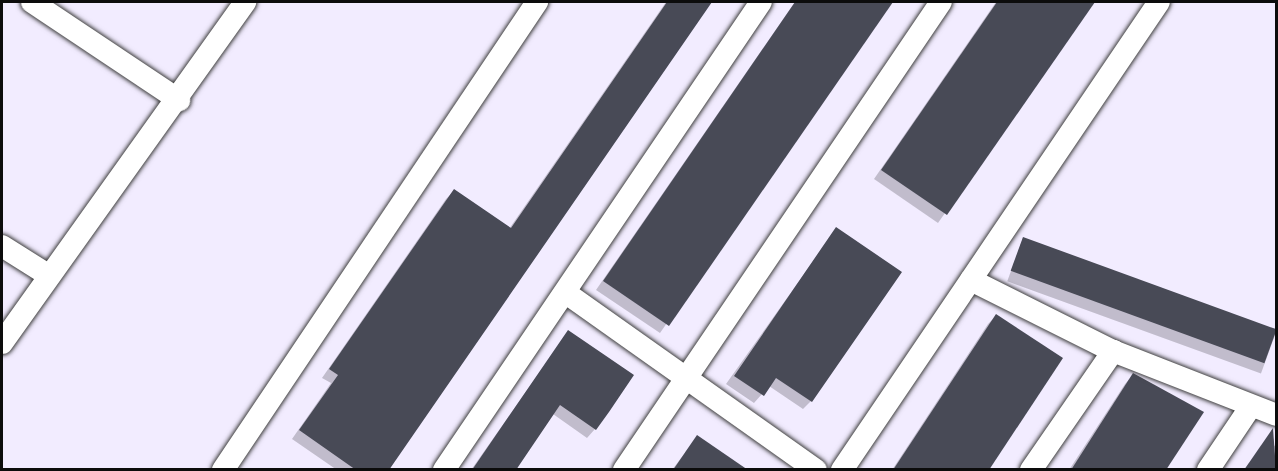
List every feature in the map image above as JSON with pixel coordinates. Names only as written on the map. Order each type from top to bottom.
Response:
[{"type":"street","points":[[32,2],[179,100]]},
{"type":"street","points":[[2,343],[48,275],[179,100],[245,2]]},
{"type":"street","points":[[223,470],[537,2]]},
{"type":"street","points":[[444,470],[761,2]]},
{"type":"street","points":[[624,470],[941,2]]},
{"type":"street","points":[[842,470],[1159,2]]},
{"type":"street","points":[[2,246],[48,275]]},
{"type":"street","points":[[971,280],[1113,351],[1276,415]]},
{"type":"street","points":[[566,293],[816,470]]},
{"type":"street","points":[[1031,470],[1113,351]]},
{"type":"street","points":[[1208,470],[1251,406]]},
{"type":"building","points":[[667,2],[712,2],[389,470],[356,470],[299,430],[338,375],[329,369],[454,189],[511,228]]},
{"type":"building","points":[[795,2],[893,2],[669,326],[603,281]]},
{"type":"building","points":[[997,2],[1095,2],[947,215],[881,170]]},
{"type":"building","points":[[836,227],[902,272],[812,402],[776,378],[764,396],[734,376]]},
{"type":"building","points":[[1023,237],[1276,329],[1264,363],[1011,271]]},
{"type":"building","points":[[996,314],[1063,358],[989,470],[893,470]]},
{"type":"building","points":[[568,330],[634,375],[609,412],[596,430],[560,405],[516,470],[472,470]]},
{"type":"building","points":[[1133,373],[1204,412],[1166,470],[1071,470]]},
{"type":"building","points":[[1273,428],[1276,470],[1244,470]]},
{"type":"building","points":[[697,435],[748,470],[673,470]]}]
